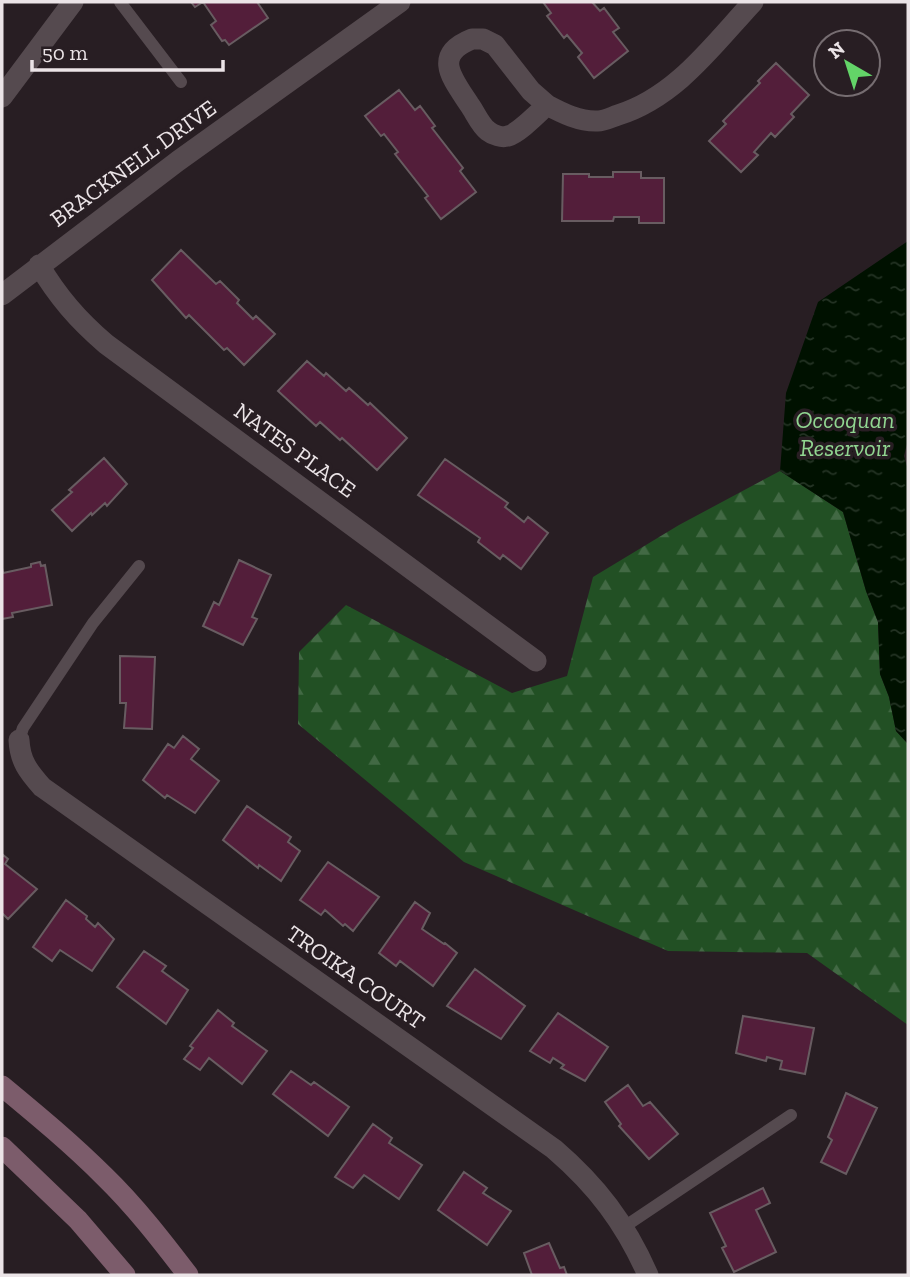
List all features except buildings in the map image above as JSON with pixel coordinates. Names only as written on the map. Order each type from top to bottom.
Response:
[{"type":"street","points":[[2,97],[73,2]]},
{"type":"street","name":"BRACKNELL DRIVE","points":[[2,295],[178,161],[400,2]]},
{"type":"street","points":[[547,105],[510,136],[499,137],[487,130],[452,77],[448,67],[450,55],[460,44],[472,39],[483,39],[495,45],[531,91],[547,105],[575,118],[598,121],[631,111],[661,95],[682,78],[753,2]]},
{"type":"street","name":"NATES PLACE","points":[[39,265],[54,291],[70,310],[106,344],[536,661]]},
{"type":"street","name":"TROIKA COURT","points":[[19,740],[20,755],[26,768],[42,787],[554,1149],[580,1171],[608,1203],[624,1227],[648,1275]]},
{"type":"street","points":[[2,1087],[55,1130],[105,1177],[152,1228],[188,1275]]},
{"type":"street","points":[[2,1147],[78,1220],[125,1275]]},
{"type":"lane","points":[[120,2],[181,82]]},
{"type":"lane","points":[[19,740],[23,728],[93,623],[139,566]]},
{"type":"lane","points":[[624,1227],[791,1115]]},
{"type":"green space","points":[[780,471],[843,512],[878,622],[880,674],[889,697],[896,731],[908,744],[908,1025],[807,953],[668,951],[464,862],[298,724],[299,652],[346,605],[512,693],[567,676],[593,577],[679,525]]},
{"type":"water","name":"Occoquan Reservoir","points":[[908,241],[908,440],[904,456],[908,470],[908,744],[896,731],[889,697],[880,674],[878,622],[843,512],[780,471],[786,393],[818,302]]}]
